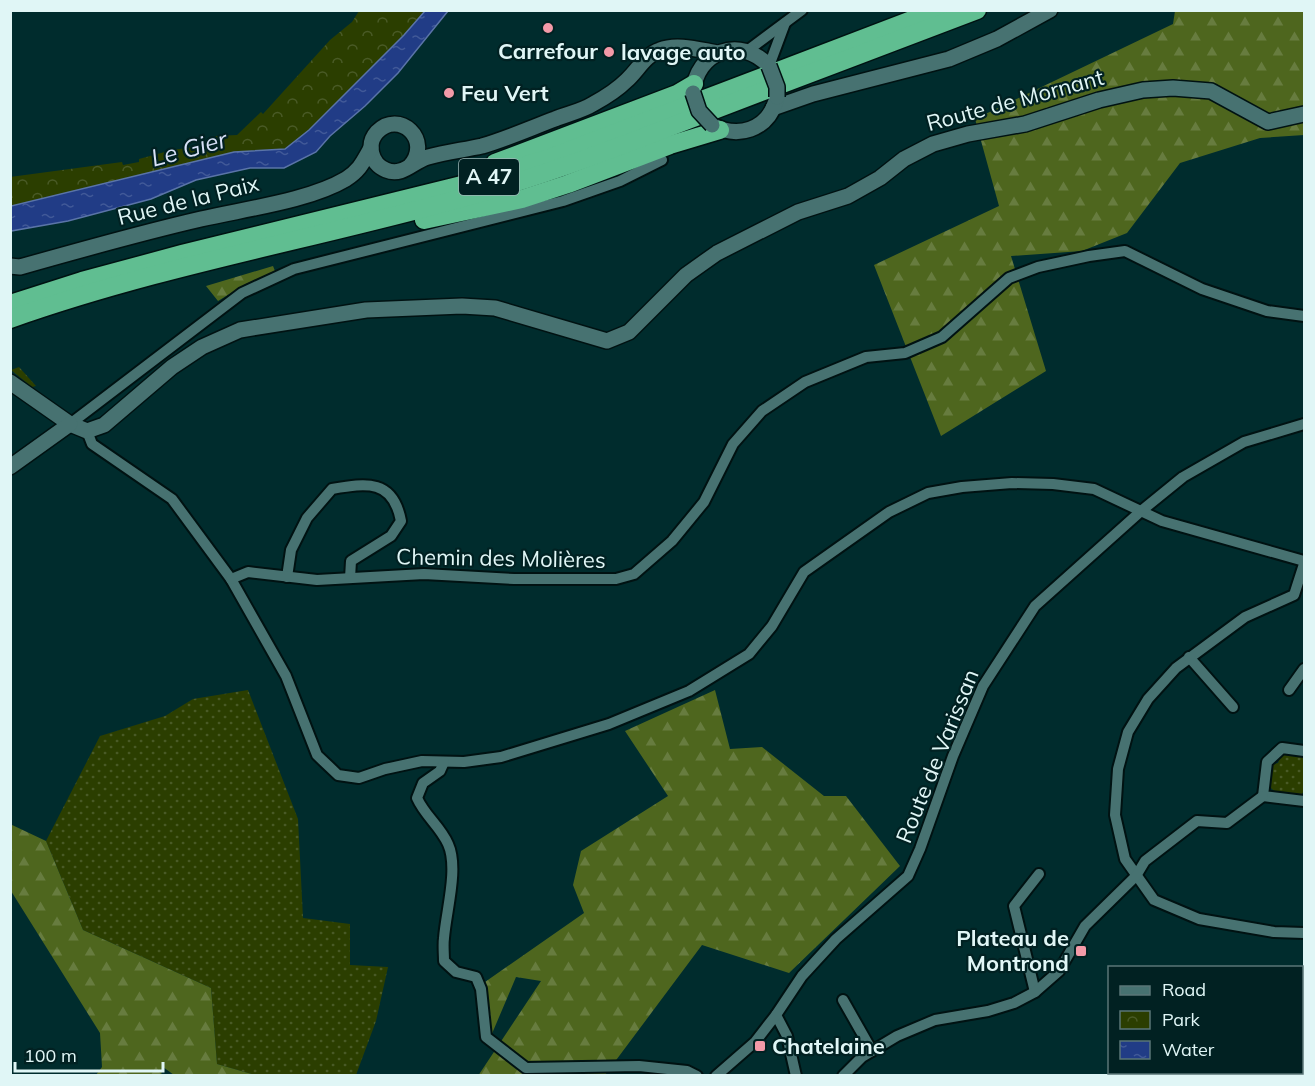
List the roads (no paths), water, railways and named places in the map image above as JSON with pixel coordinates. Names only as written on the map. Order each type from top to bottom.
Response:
[{"type":"highway","name":"A 47","points":[[10,304],[82,281],[182,254],[470,183],[552,157],[938,10]]},
{"type":"highway","name":"A 47","points":[[10,319],[58,302],[147,276],[422,209],[536,176],[613,149],[977,10]]},
{"type":"highway","points":[[378,207],[676,94],[695,84]]},
{"type":"highway","points":[[331,231],[348,234],[522,199],[716,128]]},
{"type":"main road","points":[[780,96],[813,94],[950,59],[997,39],[1050,10]]},
{"type":"main road","points":[[371,148],[375,161],[380,167],[395,172],[424,158],[485,145],[591,106],[626,82],[650,54],[669,46],[718,53]]},
{"type":"main road","points":[[684,47],[696,63],[695,84],[699,111],[716,128],[735,133],[750,130],[762,123],[780,96]]},
{"type":"main road","points":[[695,84],[708,59],[730,50],[747,51],[769,66],[780,96]]},
{"type":"main road","name":"Route de Mornant","points":[[87,431],[104,425],[172,367],[202,347],[240,330],[366,309],[462,306],[495,308],[607,341],[629,332],[686,275],[717,253],[798,212],[848,196],[880,178],[904,159],[933,144],[968,134],[1025,124],[1099,100],[1143,90],[1173,88],[1211,91],[1268,122],[1305,114]]},
{"type":"main road","points":[[780,96],[813,94]]},
{"type":"main road","points":[[361,168],[375,135],[380,130],[394,124],[408,128],[417,139],[448,152]]},
{"type":"main road","points":[[410,166],[418,153],[417,139]]},
{"type":"main road","name":"Rue de la Paix","points":[[14,269],[165,227],[305,195],[346,179],[361,168],[380,167]]},
{"type":"main road","points":[[10,382],[70,423],[87,431]]},
{"type":"main road","points":[[10,467],[70,423]]},
{"type":"street","points":[[747,51],[802,10]]},
{"type":"street","points":[[769,66],[785,23]]},
{"type":"street","points":[[70,423],[242,293],[294,269],[563,201],[620,181],[662,160]]},
{"type":"street","name":"Chemin des Molières","points":[[231,579],[248,572],[316,580],[424,574],[514,579],[616,579],[634,574],[672,541],[704,502],[733,444],[762,411],[805,382],[866,357],[905,353],[942,337],[1009,278],[1038,267],[1125,251],[1202,290],[1267,311],[1305,316]]},
{"type":"street","name":"Route de Varissan","points":[[716,1076],[755,1042],[802,976],[836,939],[908,876],[953,756],[983,686],[1035,606],[1140,512],[1183,477],[1244,442],[1305,424]]},
{"type":"street","points":[[87,431],[92,444],[172,499],[231,579],[286,676],[317,755],[338,775],[359,778],[385,769],[422,761],[464,762],[501,757],[609,724],[689,691],[748,654],[771,626],[804,572],[889,512],[928,493],[962,487],[1012,483],[1053,484],[1094,489],[1162,521],[1305,563],[1294,595],[1245,617],[1189,657],[1148,699],[1128,732],[1118,769],[1115,815],[1125,859],[1154,900],[1199,919],[1274,932],[1305,933]]},
{"type":"street","name":"Chemin des Molières","points":[[287,577],[291,550],[307,518],[332,489],[357,484],[373,486],[389,492],[398,505],[401,521],[391,536],[351,561],[350,578]]},
{"type":"street","points":[[1189,657],[1233,707]]},
{"type":"street","points":[[1290,690],[1305,669]]},
{"type":"street","points":[[1263,796],[1267,762],[1282,748],[1305,751]]},
{"type":"street","points":[[444,762],[440,771],[423,783],[417,798],[424,812],[439,827],[450,847],[453,866],[443,941],[444,961],[456,972],[476,977],[482,989],[486,1037],[526,1068],[639,1066],[687,1071],[697,1076]]},
{"type":"street","points":[[843,1076],[862,1057],[897,1036],[935,1020],[1005,1006],[1035,992],[1059,971],[1085,926],[1136,876],[1144,861],[1197,821],[1227,823],[1263,796],[1305,801]]},
{"type":"street","points":[[1035,992],[1014,906],[1039,874]]},
{"type":"street","points":[[843,1000],[872,1051]]},
{"type":"street","points":[[776,1015],[787,1036],[796,1076]]},
{"type":"water","points":[[425,11],[448,11],[398,73],[330,136],[316,152],[284,168],[250,168],[196,180],[151,199],[68,221],[11,231],[11,206],[234,152],[285,149],[309,130]]},
{"type":"place","name":"Carrefour","points":[[548,28]]},
{"type":"place","name":"lavage auto","points":[[609,52]]},
{"type":"place","name":"Feu Vert","points":[[449,93]]},
{"type":"place","name":"Plateau de Montrond","points":[[1081,951]]},
{"type":"place","name":"Chatelaine","points":[[760,1046]]},
{"type":"water label","name":"Le Gier","points":[[189,149]]}]
